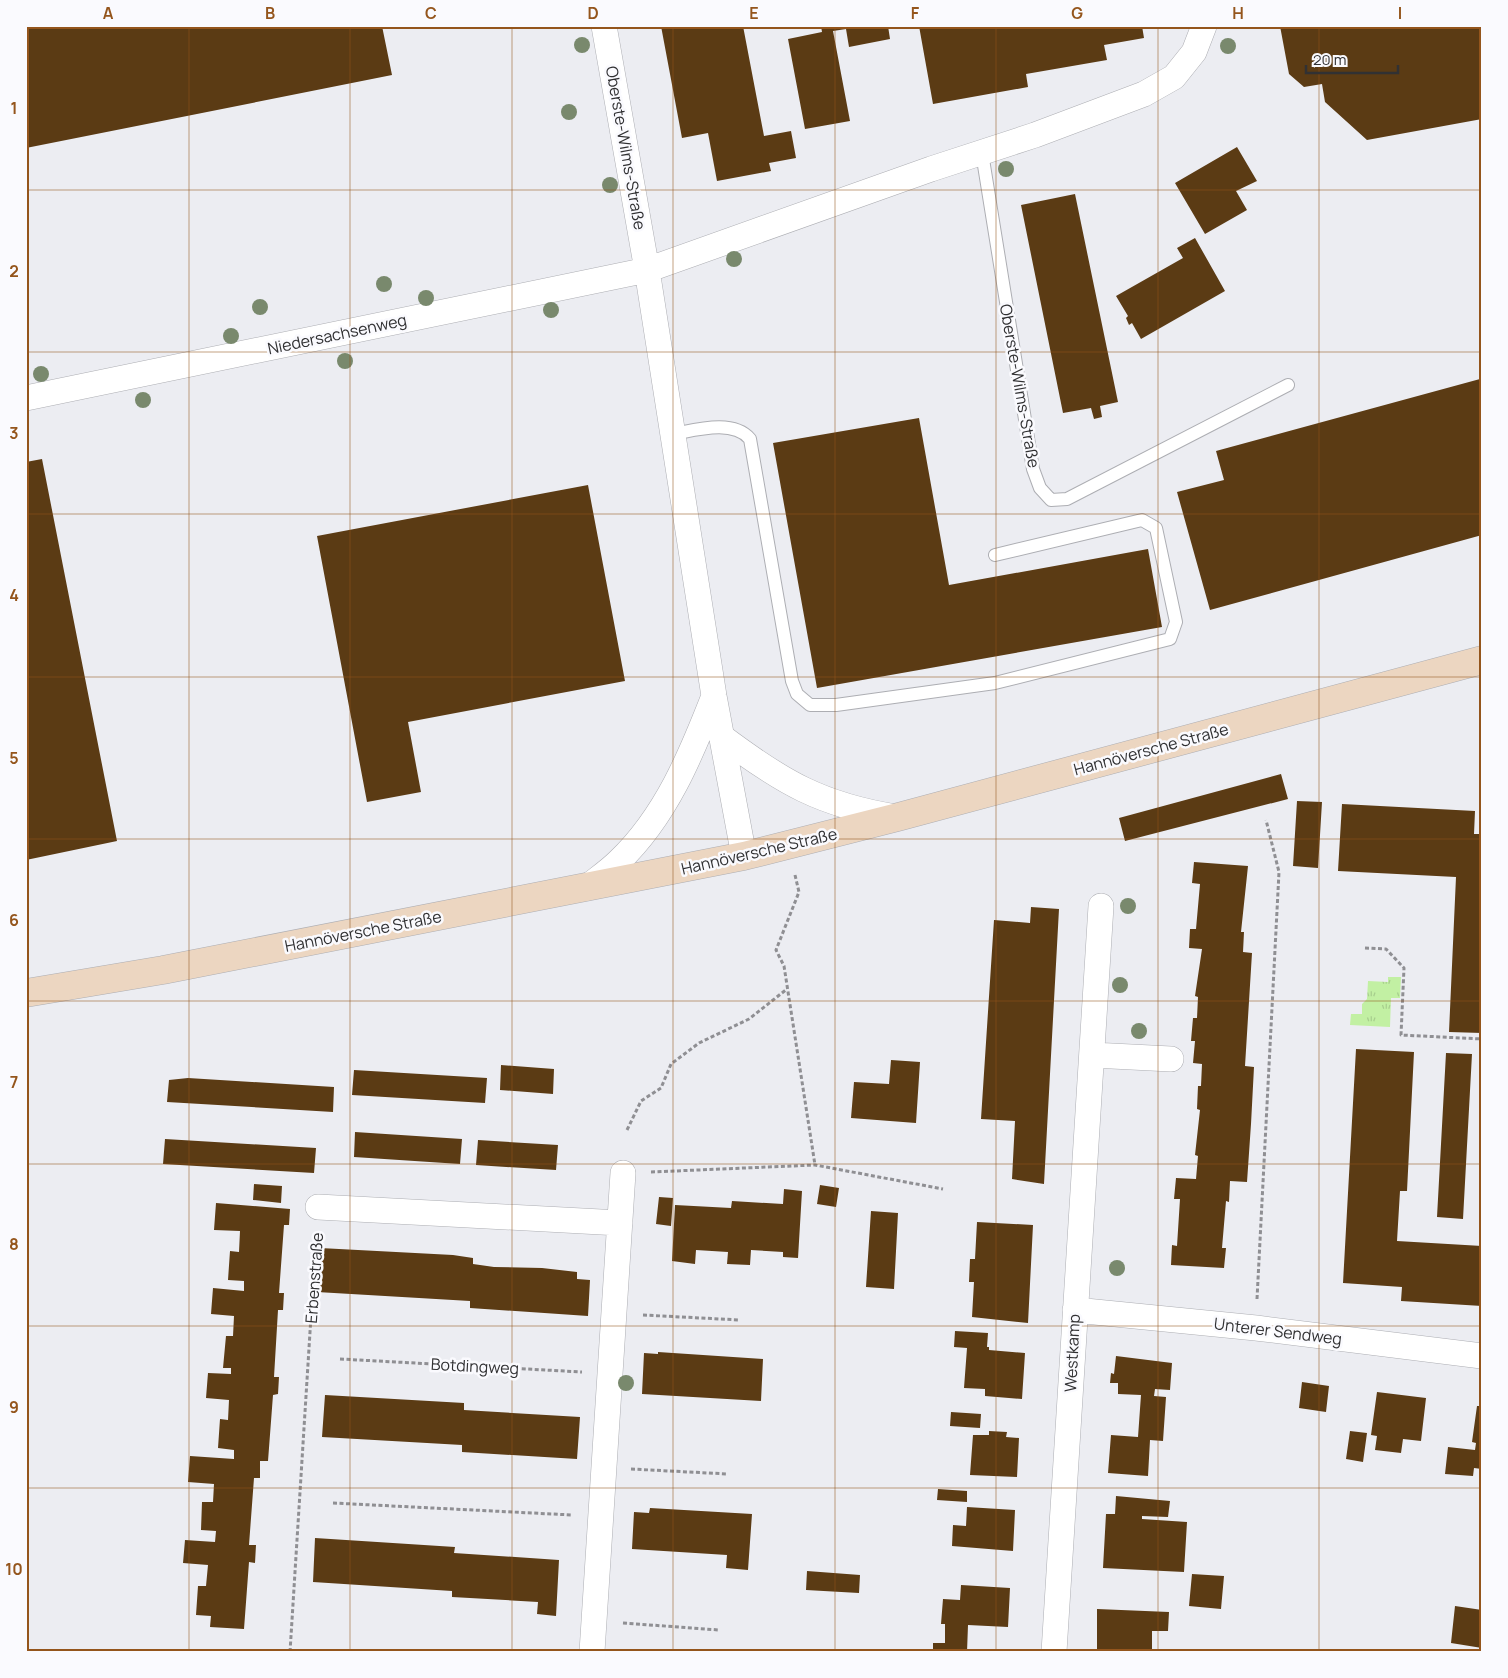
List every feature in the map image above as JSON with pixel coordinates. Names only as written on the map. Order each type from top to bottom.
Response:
[{"type":"main road","name":"Hannöversche Straße","points":[[26,993],[173,968],[744,856],[898,817],[1482,660]]},
{"type":"street","name":"Oberste-Wilms-Straße","points":[[604,26],[647,270],[714,696],[744,856]]},
{"type":"street","points":[[647,270],[982,153],[1144,94],[1174,77],[1194,52],[1204,26]]},
{"type":"street","name":"Niedersachsenweg","points":[[26,398],[647,270]]},
{"type":"street","points":[[586,888],[619,861],[641,837],[667,800],[691,754],[714,696]]},
{"type":"street","points":[[722,738],[774,776],[812,794],[856,810],[898,817]]},
{"type":"street","name":"Westkamp","points":[[1054,1652],[1075,1310],[1083,1218],[1101,906]]},
{"type":"street","points":[[1092,1055],[1171,1059]]},
{"type":"street","points":[[592,1652],[623,1173]]},
{"type":"street","points":[[318,1207],[620,1223]]},
{"type":"street","name":"Unterer Sendweg","points":[[1075,1310],[1256,1328],[1482,1356]]},
{"type":"lane","name":"Oberste-Wilms-Straße","points":[[982,153],[1033,469],[1040,488],[1051,500],[1066,499],[1288,385]]},
{"type":"lane","points":[[673,434],[731,428],[744,432],[750,439],[792,681],[797,694],[810,705],[836,705],[995,682],[1170,639],[1176,622],[1156,528],[1142,520],[996,555]]},
{"type":"path","points":[[1256,1328],[1279,872],[1266,820]]},
{"type":"path","points":[[795,874],[799,892],[776,950],[784,966],[816,1164]]},
{"type":"path","points":[[1365,948],[1386,949],[1404,968],[1401,988],[1401,1035],[1482,1039]]},
{"type":"path","points":[[627,1130],[641,1101],[661,1088],[671,1064],[700,1043],[749,1019],[787,989]]},
{"type":"path","points":[[623,1173],[816,1164],[943,1189]]},
{"type":"path","name":"Erbenstraße","points":[[290,1652],[318,1207]]},
{"type":"path","points":[[614,1314],[740,1320]]},
{"type":"path","name":"Botdingweg","points":[[340,1359],[610,1374]]},
{"type":"path","points":[[604,1468],[728,1474]]},
{"type":"path","points":[[333,1503],[600,1517]]},
{"type":"path","points":[[594,1620],[719,1630]]},
{"type":"green space","points":[[1388,977],[1401,977],[1400,998],[1391,998],[1390,1027],[1350,1025],[1351,1014],[1362,1014],[1362,1004],[1367,999],[1368,981],[1388,982]]},
{"type":"building","points":[[26,26],[382,26],[392,75],[26,148]]},
{"type":"building","points":[[661,26],[743,26],[764,136],[791,131],[796,158],[769,163],[771,171],[717,181],[708,133],[682,138]]},
{"type":"building","points":[[821,26],[888,26],[890,39],[849,47],[846,29],[833,31],[850,121],[805,129],[788,39],[822,32]]},
{"type":"building","points":[[919,26],[1142,26],[1144,38],[1104,45],[1107,60],[1026,74],[1028,87],[933,104]]},
{"type":"building","points":[[1280,26],[1482,26],[1482,119],[1367,140],[1325,102],[1322,84],[1304,87],[1289,74]]},
{"type":"building","points":[[1237,147],[1257,181],[1236,191],[1247,210],[1205,234],[1175,183]]},
{"type":"building","points":[[1075,194],[1118,402],[1100,406],[1102,417],[1094,419],[1091,408],[1063,413],[1021,205]]},
{"type":"building","points":[[1195,238],[1225,291],[1141,339],[1132,323],[1129,325],[1126,318],[1128,316],[1116,296],[1183,258],[1177,248]]},
{"type":"building","points":[[1480,379],[1482,535],[1210,610],[1177,492],[1224,480],[1216,451]]},
{"type":"building","points":[[919,418],[949,585],[1148,549],[1162,627],[817,688],[773,443]]},
{"type":"building","points":[[42,459],[117,841],[26,860],[26,462]]},
{"type":"building","points":[[588,485],[625,681],[408,722],[421,792],[367,802],[317,536]]},
{"type":"building","points":[[1281,774],[1288,799],[1125,841],[1119,818]]},
{"type":"building","points":[[1297,801],[1322,802],[1318,868],[1293,866]]},
{"type":"building","points":[[1342,804],[1475,811],[1474,834],[1482,834],[1482,1033],[1449,1032],[1456,877],[1338,871]]},
{"type":"building","points":[[1194,862],[1248,866],[1241,932],[1244,932],[1243,952],[1252,953],[1245,1066],[1254,1067],[1251,1124],[1247,1182],[1230,1181],[1229,1202],[1226,1201],[1222,1248],[1226,1248],[1224,1268],[1171,1265],[1172,1245],[1177,1246],[1180,1199],[1174,1199],[1176,1178],[1196,1179],[1198,1156],[1195,1155],[1200,1110],[1197,1109],[1198,1086],[1201,1086],[1202,1064],[1193,1063],[1195,1041],[1191,1041],[1193,1018],[1197,1018],[1198,997],[1195,996],[1202,949],[1189,948],[1190,929],[1196,929],[1200,884],[1192,883]]},
{"type":"building","points":[[1031,907],[1059,909],[1044,1184],[1012,1179],[1015,1121],[981,1119],[994,920],[1030,923]]},
{"type":"building","points":[[1356,1049],[1414,1052],[1407,1191],[1400,1191],[1397,1241],[1482,1246],[1482,1306],[1401,1301],[1402,1287],[1343,1283]]},
{"type":"building","points":[[1446,1053],[1472,1054],[1463,1219],[1437,1217]]},
{"type":"building","points":[[891,1060],[920,1062],[916,1123],[851,1118],[854,1082],[889,1084]]},
{"type":"building","points":[[501,1065],[554,1069],[553,1094],[500,1090]]},
{"type":"building","points":[[354,1070],[487,1078],[485,1103],[352,1095]]},
{"type":"building","points":[[188,1078],[334,1087],[333,1112],[167,1102],[169,1080]]},
{"type":"building","points":[[355,1132],[462,1139],[460,1164],[354,1157]]},
{"type":"building","points":[[165,1139],[316,1148],[314,1173],[163,1164]]},
{"type":"building","points":[[478,1140],[558,1145],[556,1170],[476,1165]]},
{"type":"building","points":[[254,1184],[282,1186],[281,1203],[253,1200]]},
{"type":"building","points":[[820,1185],[839,1188],[836,1207],[817,1204]]},
{"type":"building","points":[[784,1189],[802,1191],[798,1258],[783,1257],[783,1252],[751,1250],[750,1265],[727,1264],[728,1252],[696,1250],[695,1264],[672,1261],[675,1205],[731,1208],[732,1201],[783,1204]]},
{"type":"building","points":[[659,1197],[673,1198],[671,1226],[656,1224]]},
{"type":"building","points":[[216,1203],[290,1209],[289,1225],[284,1225],[279,1293],[284,1293],[283,1310],[278,1310],[274,1377],[279,1377],[278,1394],[273,1395],[268,1461],[260,1461],[260,1478],[254,1478],[249,1545],[256,1545],[255,1563],[249,1562],[244,1629],[210,1627],[211,1616],[196,1615],[198,1586],[206,1586],[208,1565],[183,1563],[185,1540],[215,1542],[216,1531],[201,1530],[202,1502],[213,1502],[214,1484],[188,1482],[190,1456],[234,1459],[234,1450],[218,1448],[220,1419],[228,1420],[229,1400],[206,1398],[208,1373],[231,1374],[231,1368],[223,1368],[226,1336],[233,1336],[234,1316],[211,1314],[213,1288],[244,1291],[244,1281],[228,1280],[230,1251],[239,1252],[240,1231],[214,1230]]},
{"type":"building","points":[[871,1211],[898,1213],[894,1289],[866,1287]]},
{"type":"building","points":[[977,1222],[1033,1225],[1028,1323],[972,1317],[974,1282],[969,1282],[970,1259],[975,1259]]},
{"type":"building","points":[[320,1248],[453,1255],[473,1258],[473,1264],[494,1267],[542,1268],[577,1272],[577,1279],[590,1280],[588,1316],[470,1308],[470,1301],[317,1292]]},
{"type":"building","points":[[955,1331],[988,1333],[987,1347],[989,1347],[989,1350],[1025,1353],[1022,1399],[985,1396],[985,1389],[964,1388],[967,1348],[954,1347]]},
{"type":"building","points":[[658,1352],[763,1359],[761,1401],[642,1394],[644,1353],[658,1354]]},
{"type":"building","points":[[1116,1356],[1172,1363],[1170,1390],[1155,1389],[1154,1396],[1166,1397],[1163,1441],[1150,1440],[1148,1476],[1108,1473],[1111,1435],[1138,1437],[1141,1395],[1118,1394],[1118,1383],[1110,1383],[1111,1373],[1114,1374]]},
{"type":"building","points":[[1302,1382],[1329,1386],[1326,1412],[1299,1408]]},
{"type":"building","points":[[1377,1392],[1426,1398],[1421,1441],[1403,1439],[1401,1453],[1375,1450],[1377,1436],[1371,1435]]},
{"type":"building","points":[[325,1395],[464,1403],[464,1410],[580,1417],[577,1459],[462,1452],[462,1445],[322,1437]]},
{"type":"building","points":[[1477,1406],[1482,1406],[1482,1469],[1474,1468],[1473,1476],[1445,1474],[1448,1447],[1475,1450],[1476,1443],[1472,1442]]},
{"type":"building","points":[[951,1412],[981,1414],[980,1428],[950,1426]]},
{"type":"building","points":[[989,1431],[1007,1432],[1006,1437],[1019,1438],[1017,1477],[970,1475],[973,1435],[989,1435]]},
{"type":"building","points":[[1350,1431],[1367,1433],[1363,1462],[1346,1459]]},
{"type":"building","points":[[938,1489],[967,1491],[967,1502],[937,1500]]},
{"type":"building","points":[[1116,1496],[1170,1501],[1168,1517],[1142,1516],[1142,1519],[1187,1522],[1184,1572],[1103,1568],[1106,1514],[1115,1514]]},
{"type":"building","points":[[967,1507],[1015,1510],[1013,1551],[952,1546],[953,1525],[966,1526]]},
{"type":"building","points":[[650,1508],[752,1514],[748,1570],[726,1568],[727,1555],[632,1549],[634,1512],[649,1513]]},
{"type":"building","points":[[315,1538],[455,1547],[454,1553],[559,1560],[556,1616],[537,1614],[538,1602],[452,1597],[452,1591],[313,1582]]},
{"type":"building","points":[[807,1571],[860,1575],[859,1593],[806,1590]]},
{"type":"building","points":[[1192,1574],[1224,1576],[1221,1609],[1189,1606]]},
{"type":"building","points":[[961,1585],[1010,1588],[1008,1627],[968,1625],[967,1652],[933,1652],[933,1643],[945,1643],[945,1624],[941,1624],[943,1599],[960,1600]]},
{"type":"building","points":[[1455,1606],[1482,1610],[1482,1648],[1451,1643]]},
{"type":"building","points":[[1097,1609],[1169,1612],[1168,1631],[1152,1631],[1152,1652],[1097,1652]]}]
